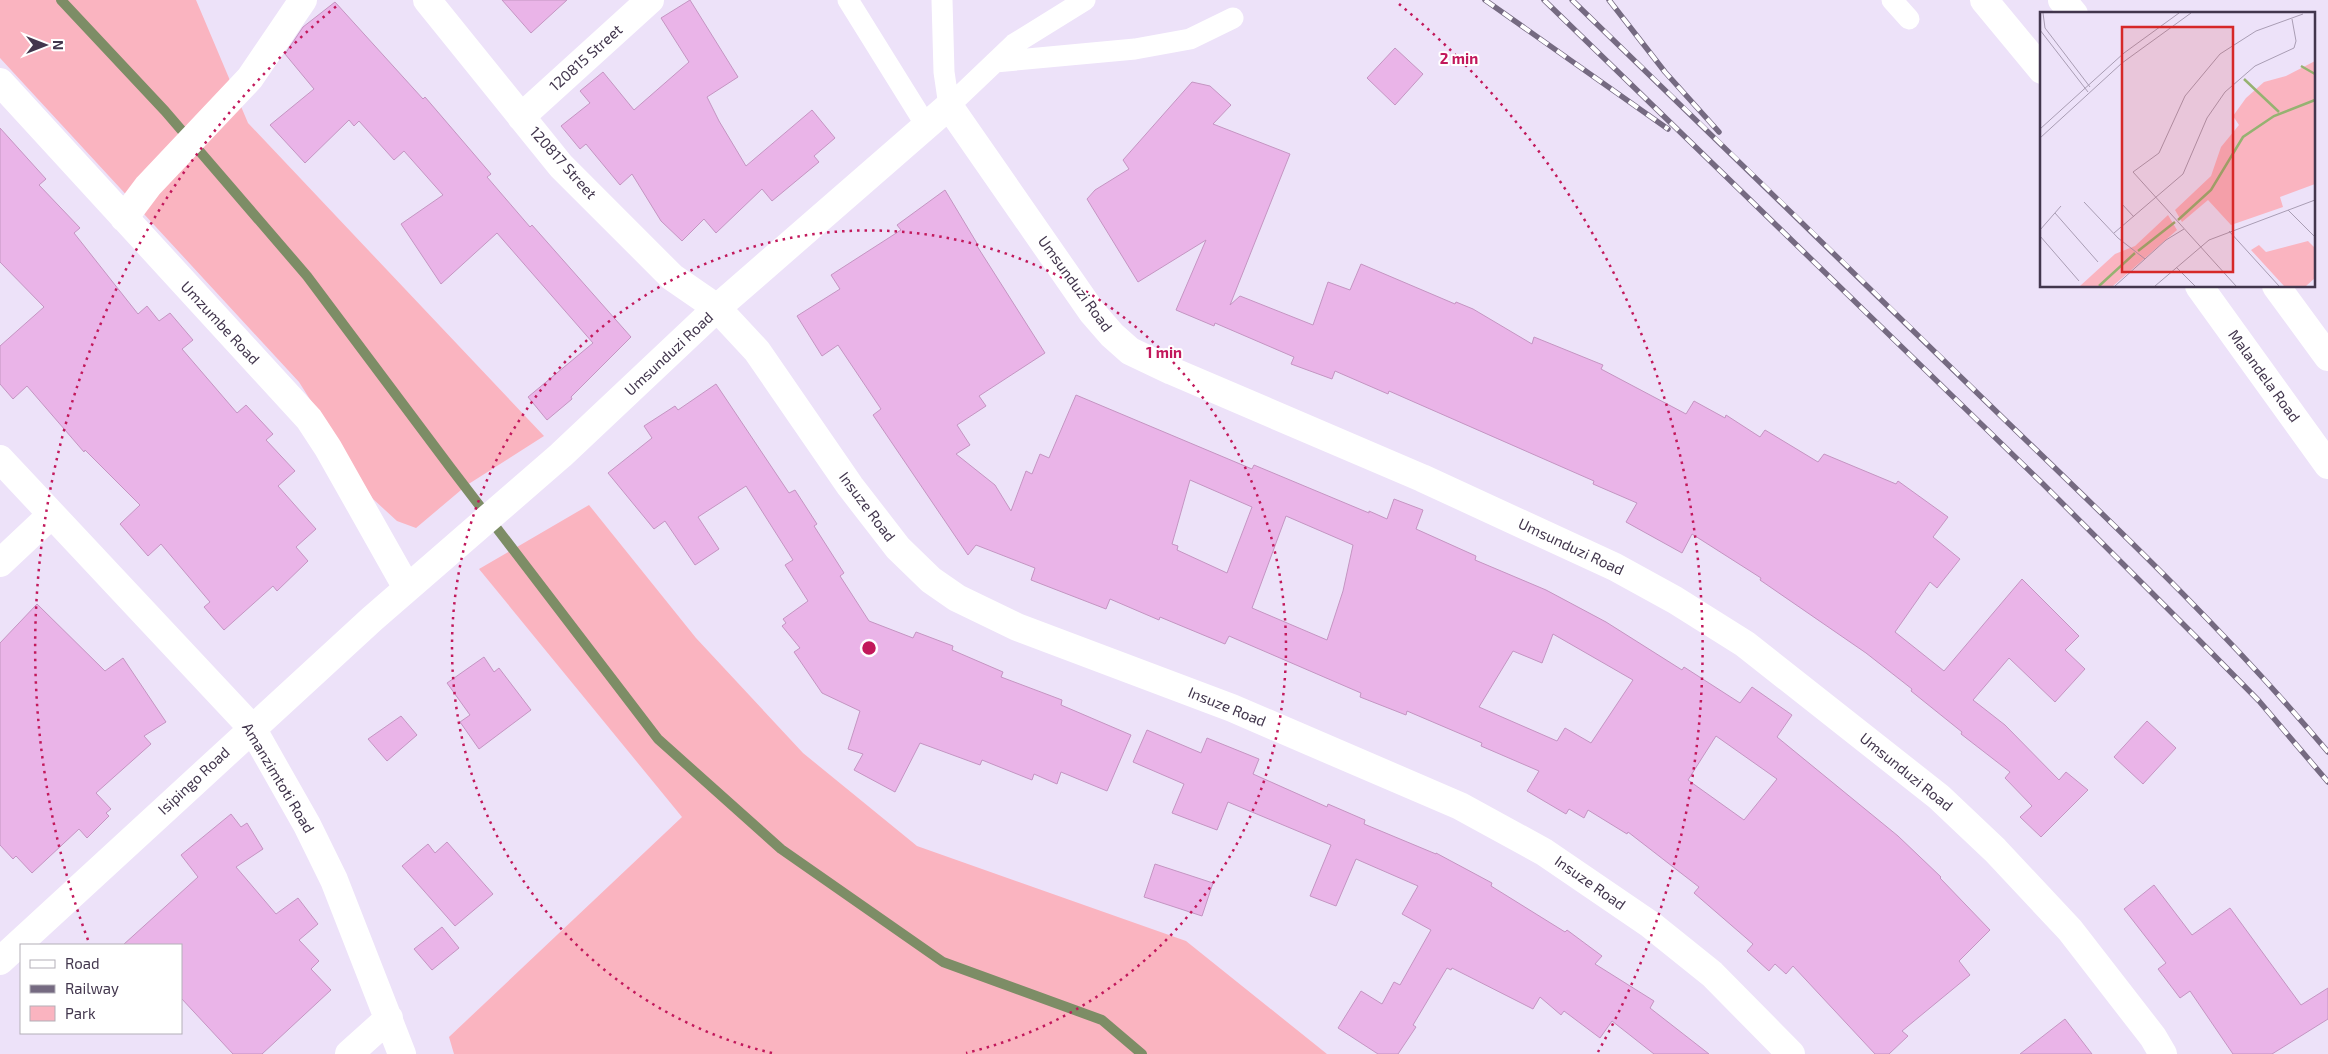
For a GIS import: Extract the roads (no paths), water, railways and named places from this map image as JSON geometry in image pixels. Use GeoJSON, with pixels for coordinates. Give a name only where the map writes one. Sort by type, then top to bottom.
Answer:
{"type":"FeatureCollection","features":[{"type":"Feature","properties":{"kind":"street"},"geometry":{"type":"LineString","coordinates":[[124,218],[148,186],[250,78],[304,0]]}},
{"type":"Feature","properties":{"kind":"street","name":"120817 Street"},"geometry":{"type":"LineString","coordinates":[[427,0],[561,166],[672,276],[717,308]]}},
{"type":"Feature","properties":{"kind":"street","name":"120815 Street"},"geometry":{"type":"LineString","coordinates":[[521,117],[650,0]]}},
{"type":"Feature","properties":{"kind":"street"},"geometry":{"type":"LineString","coordinates":[[1984,0],[2040,68]]}},
{"type":"Feature","properties":{"kind":"street"},"geometry":{"type":"LineString","coordinates":[[2062,0],[2072,12]]}},
{"type":"Feature","properties":{"kind":"street","name":"Umzumbe Road"},"geometry":{"type":"LineString","coordinates":[[0,82],[309,419],[328,448],[407,588]]}},
{"type":"Feature","properties":{"kind":"street","name":"Umsunduzi Road"},"geometry":{"type":"LineString","coordinates":[[458,544],[561,455],[717,308],[949,106],[1092,312],[1112,335],[1130,351],[1172,371],[1422,478],[1615,567],[1675,600],[1745,644],[1939,797],[1995,850],[2070,930],[2153,1037],[2163,1054]]}},
{"type":"Feature","properties":{"kind":"street","name":"Malandela Road"},"geometry":{"type":"LineString","coordinates":[[2200,288],[2328,465]]}},
{"type":"Feature","properties":{"kind":"street"},"geometry":{"type":"LineString","coordinates":[[2277,288],[2328,357]]}},
{"type":"Feature","properties":{"kind":"street","name":"Insuze Road"},"geometry":{"type":"LineString","coordinates":[[717,308],[757,351],[850,486],[898,548],[931,580],[957,598],[1017,627],[1232,708],[1296,735],[1460,806],[1544,852],[1651,925],[1712,974],[1791,1054]]}},
{"type":"Feature","properties":{"kind":"street","name":"Amanzimtoti Road"},"geometry":{"type":"LineString","coordinates":[[0,459],[252,728],[308,825],[326,864],[402,1054]]}},
{"type":"Feature","properties":{"kind":"street"},"geometry":{"type":"LineString","coordinates":[[0,563],[51,515]]}},
{"type":"Feature","properties":{"kind":"street","name":"Isipingo Road"},"geometry":{"type":"LineString","coordinates":[[0,961],[252,728],[458,544]]}},
{"type":"Feature","properties":{"kind":"street"},"geometry":{"type":"LineString","coordinates":[[349,1054],[389,1018]]}},
{"type":"Feature","properties":{"kind":"lane"},"geometry":{"type":"LineString","coordinates":[[848,0],[927,127]]}},
{"type":"Feature","properties":{"kind":"lane","name":"Umsunduzi Road"},"geometry":{"type":"LineString","coordinates":[[942,0],[944,72],[949,106]]}},
{"type":"Feature","properties":{"kind":"lane","name":"Umsunduzi Road"},"geometry":{"type":"LineString","coordinates":[[949,106],[1014,44],[1085,0]]}},
{"type":"Feature","properties":{"kind":"lane"},"geometry":{"type":"LineString","coordinates":[[1892,0],[1909,19]]}},
{"type":"Feature","properties":{"kind":"lane"},"geometry":{"type":"LineString","coordinates":[[995,62],[1135,49],[1168,44],[1190,39],[1233,18]]}},
{"type":"Feature","properties":{"kind":"waterway"},"geometry":{"type":"LineString","coordinates":[[61,0],[165,111],[307,276],[658,739],[781,849],[943,962],[1102,1020],[1142,1054]]}},
{"type":"Feature","properties":{"kind":"railway"},"geometry":{"type":"LineString","coordinates":[[1485,0],[1668,129]]}},
{"type":"Feature","properties":{"kind":"railway"},"geometry":{"type":"LineString","coordinates":[[1544,0],[2042,483],[2259,701],[2328,782]]}},
{"type":"Feature","properties":{"kind":"railway"},"geometry":{"type":"LineString","coordinates":[[1572,0],[2129,540],[2251,665],[2328,752]]}},
{"type":"Feature","properties":{"kind":"railway"},"geometry":{"type":"LineString","coordinates":[[1609,0],[1665,72],[1719,132]]}}]}
